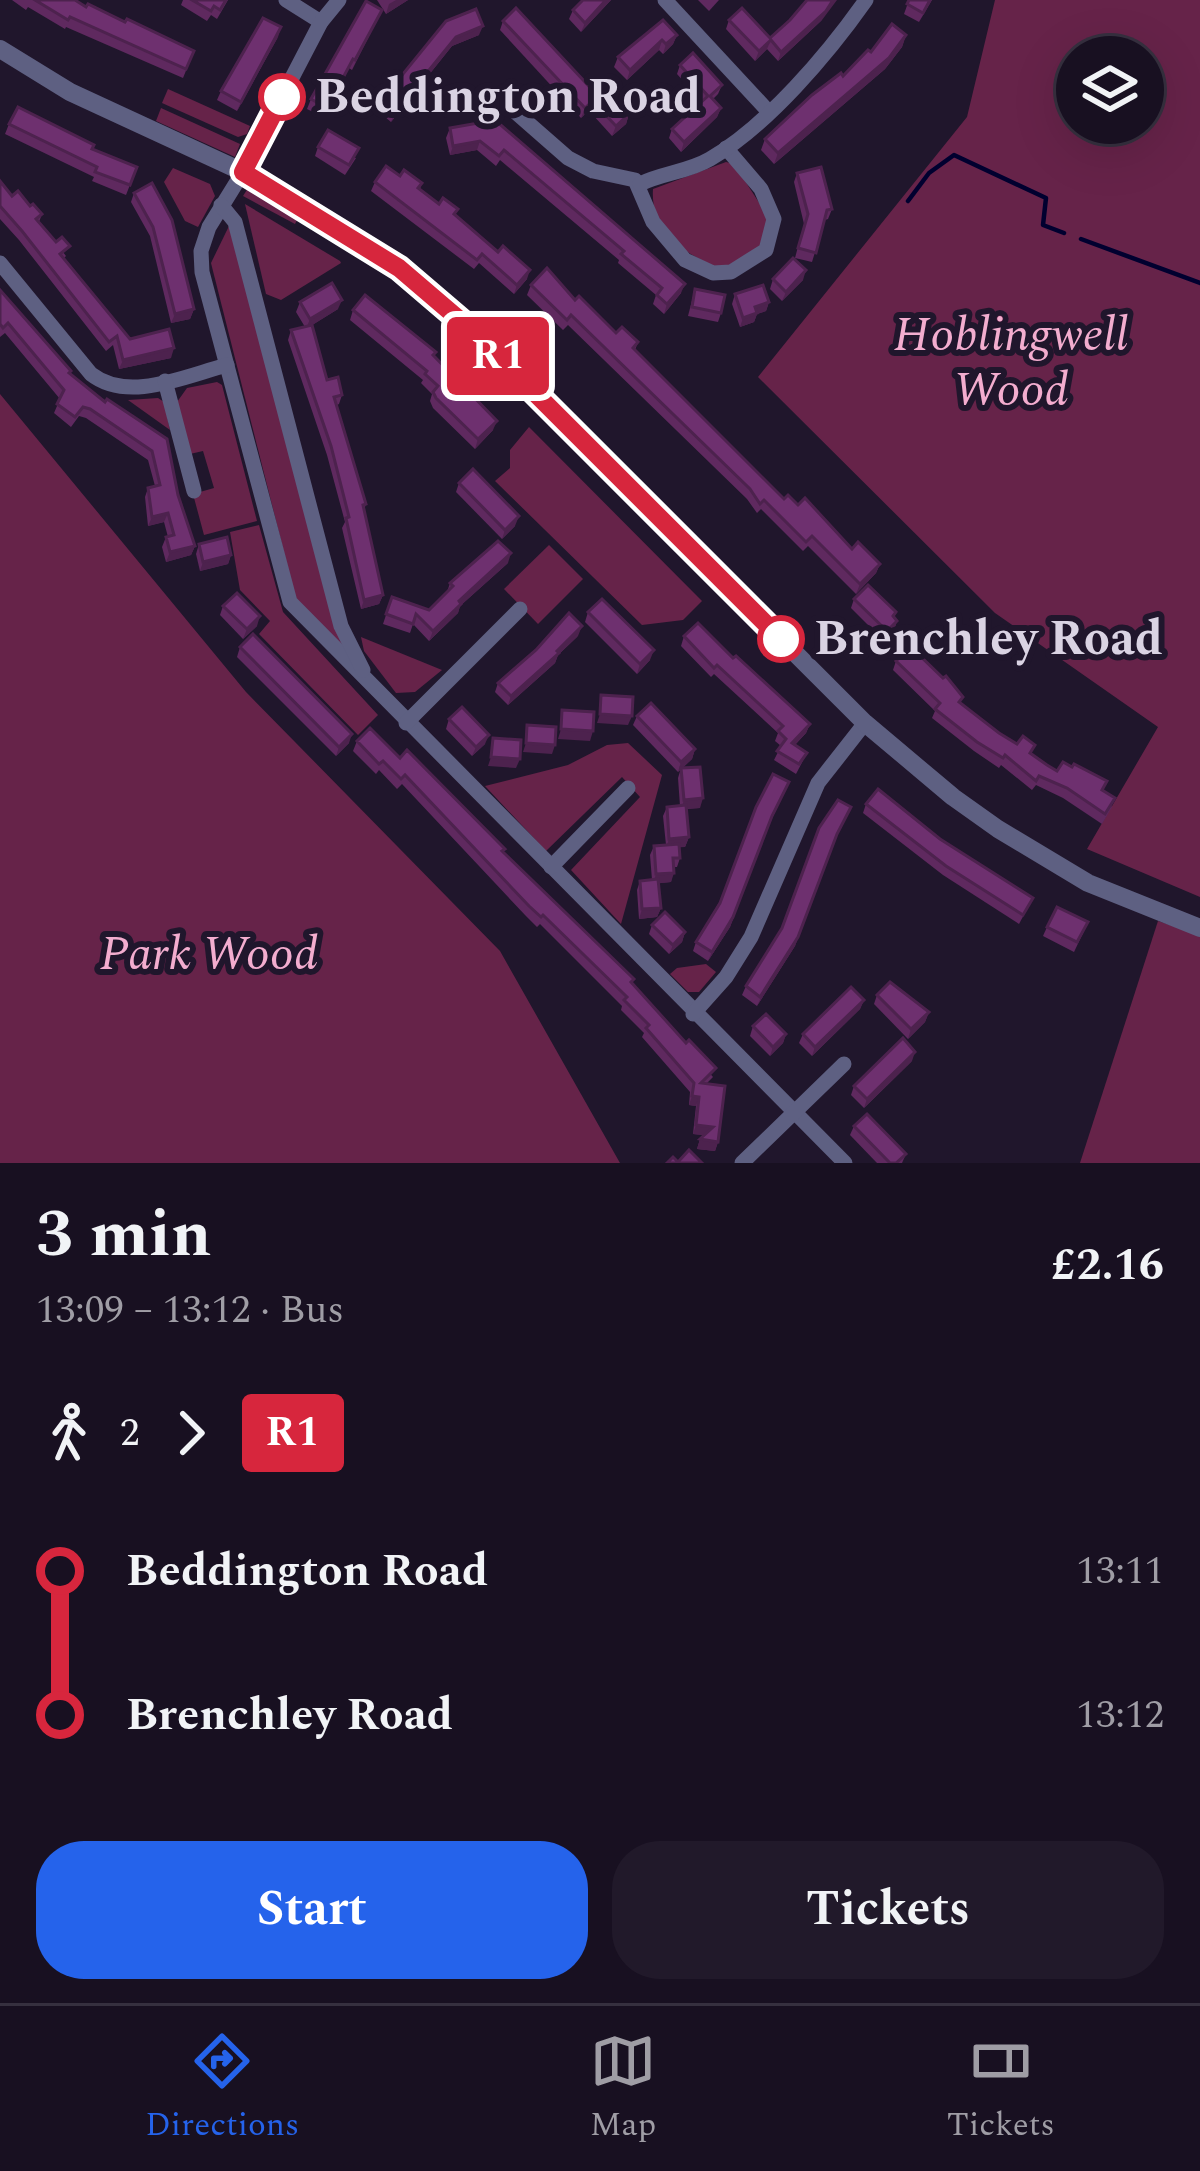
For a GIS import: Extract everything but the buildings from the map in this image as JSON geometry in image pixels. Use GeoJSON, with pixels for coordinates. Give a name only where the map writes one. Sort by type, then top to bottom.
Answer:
{"type":"FeatureCollection","features":[{"type":"Feature","properties":{"kind":"street"},"geometry":{"type":"LineString","coordinates":[[286,0],[321,22]]}},
{"type":"Feature","properties":{"kind":"street"},"geometry":{"type":"LineString","coordinates":[[339,0],[321,22],[221,206],[204,239],[200,261],[290,602],[844,1163]]}},
{"type":"Feature","properties":{"kind":"street"},"geometry":{"type":"LineString","coordinates":[[664,0],[768,111]]}},
{"type":"Feature","properties":{"kind":"street"},"geometry":{"type":"LineString","coordinates":[[640,184],[686,171],[725,148],[826,51],[866,0]]}},
{"type":"Feature","properties":{"kind":"street"},"geometry":{"type":"LineString","coordinates":[[0,49],[70,92],[243,172],[399,268],[475,333],[865,723],[953,796],[1088,883],[1200,928]]}},
{"type":"Feature","properties":{"kind":"street"},"geometry":{"type":"LineString","coordinates":[[512,109],[568,158],[593,171],[632,178],[640,184],[653,222],[686,260],[712,273],[730,272],[766,250],[774,219],[761,189],[725,148]]}},
{"type":"Feature","properties":{"kind":"street"},"geometry":{"type":"LineString","coordinates":[[221,206],[235,222],[341,626],[373,689]]}},
{"type":"Feature","properties":{"kind":"street"},"geometry":{"type":"LineString","coordinates":[[0,263],[95,377],[122,388],[226,365]]}},
{"type":"Feature","properties":{"kind":"street"},"geometry":{"type":"LineString","coordinates":[[165,381],[194,491]]}},
{"type":"Feature","properties":{"kind":"street"},"geometry":{"type":"LineString","coordinates":[[406,723],[520,609]]}},
{"type":"Feature","properties":{"kind":"street"},"geometry":{"type":"LineString","coordinates":[[693,1014],[751,937],[818,783],[865,723]]}},
{"type":"Feature","properties":{"kind":"street"},"geometry":{"type":"LineString","coordinates":[[550,867],[628,788]]}},
{"type":"Feature","properties":{"kind":"street"},"geometry":{"type":"LineString","coordinates":[[742,1162],[844,1064]]}},
{"type":"Feature","properties":{"kind":"green space","name":"Hoblingwell Wood"},"geometry":{"type":"Polygon","coordinates":[[[995,0],[1200,0],[1200,897],[1087,849],[1158,727],[995,613],[758,377],[967,117],[995,0]]]}},
{"type":"Feature","properties":{"kind":"green space"},"geometry":{"type":"Polygon","coordinates":[[[168,89],[250,126],[247,134],[238,137],[162,103],[168,89]]]}},
{"type":"Feature","properties":{"kind":"green space"},"geometry":{"type":"Polygon","coordinates":[[[161,108],[240,144],[235,157],[156,121],[161,108]]]}},
{"type":"Feature","properties":{"kind":"green space"},"geometry":{"type":"Polygon","coordinates":[[[726,162],[734,164],[769,218],[759,250],[721,269],[695,257],[664,230],[657,218],[653,189],[726,162]]]}},
{"type":"Feature","properties":{"kind":"green space"},"geometry":{"type":"Polygon","coordinates":[[[173,168],[210,184],[215,196],[198,227],[185,221],[164,182],[173,168]]]}},
{"type":"Feature","properties":{"kind":"green space"},"geometry":{"type":"Polygon","coordinates":[[[250,185],[300,214],[295,224],[243,196],[250,185]]]}},
{"type":"Feature","properties":{"kind":"green space"},"geometry":{"type":"Polygon","coordinates":[[[245,204],[341,263],[281,300],[266,294],[245,204]]]}},
{"type":"Feature","properties":{"kind":"green space"},"geometry":{"type":"Polygon","coordinates":[[[229,226],[345,653],[296,600],[211,263],[229,226]]]}},
{"type":"Feature","properties":{"kind":"green space"},"geometry":{"type":"Polygon","coordinates":[[[222,385],[257,521],[204,535],[193,494],[214,488],[203,451],[190,454],[177,402],[187,388],[222,385]]]}},
{"type":"Feature","properties":{"kind":"green space","name":"Park Wood"},"geometry":{"type":"Polygon","coordinates":[[[0,394],[246,692],[500,951],[620,1163],[0,1163],[0,394]]]}},
{"type":"Feature","properties":{"kind":"green space"},"geometry":{"type":"Polygon","coordinates":[[[158,398],[164,402],[170,430],[128,400],[158,398]]]}},
{"type":"Feature","properties":{"kind":"green space"},"geometry":{"type":"Polygon","coordinates":[[[529,427],[702,601],[683,620],[642,625],[495,481],[510,468],[510,450],[529,427]]]}},
{"type":"Feature","properties":{"kind":"green space"},"geometry":{"type":"Polygon","coordinates":[[[259,525],[283,612],[378,715],[358,735],[259,634],[270,621],[240,590],[230,532],[259,525]]]}},
{"type":"Feature","properties":{"kind":"green space"},"geometry":{"type":"Polygon","coordinates":[[[549,545],[583,579],[538,624],[504,589],[549,545]]]}},
{"type":"Feature","properties":{"kind":"green space"},"geometry":{"type":"Polygon","coordinates":[[[361,637],[442,670],[415,692],[396,693],[364,651],[361,637]]]}},
{"type":"Feature","properties":{"kind":"green space"},"geometry":{"type":"Polygon","coordinates":[[[628,743],[662,775],[621,924],[571,870],[640,797],[622,777],[546,851],[485,786],[568,765],[607,745],[628,743]]]}},
{"type":"Feature","properties":{"kind":"green space"},"geometry":{"type":"Polygon","coordinates":[[[1158,921],[1200,935],[1200,1163],[1080,1163],[1158,921]]]}},
{"type":"Feature","properties":{"kind":"green space"},"geometry":{"type":"Polygon","coordinates":[[[706,964],[716,972],[699,992],[688,992],[670,974],[677,968],[706,964]]]}},
{"type":"Feature","properties":{"kind":"waterway"},"geometry":{"type":"LineString","coordinates":[[908,201],[929,173],[954,155],[1046,198],[1043,225],[1064,233]]}},
{"type":"Feature","properties":{"kind":"waterway"},"geometry":{"type":"LineString","coordinates":[[1081,239],[1200,283]]}},
{"type":"Feature","properties":{"kind":"bus line","name":"R1"},"geometry":{"type":"LineString","coordinates":[[282,97],[243,172],[399,268],[475,333],[781,639]]}},
{"type":"Feature","properties":{"kind":"place","name":"Beddington Road"},"geometry":{"type":"Point","coordinates":[282,97]}},
{"type":"Feature","properties":{"kind":"place","name":"Brenchley Road"},"geometry":{"type":"Point","coordinates":[781,639]}}]}
